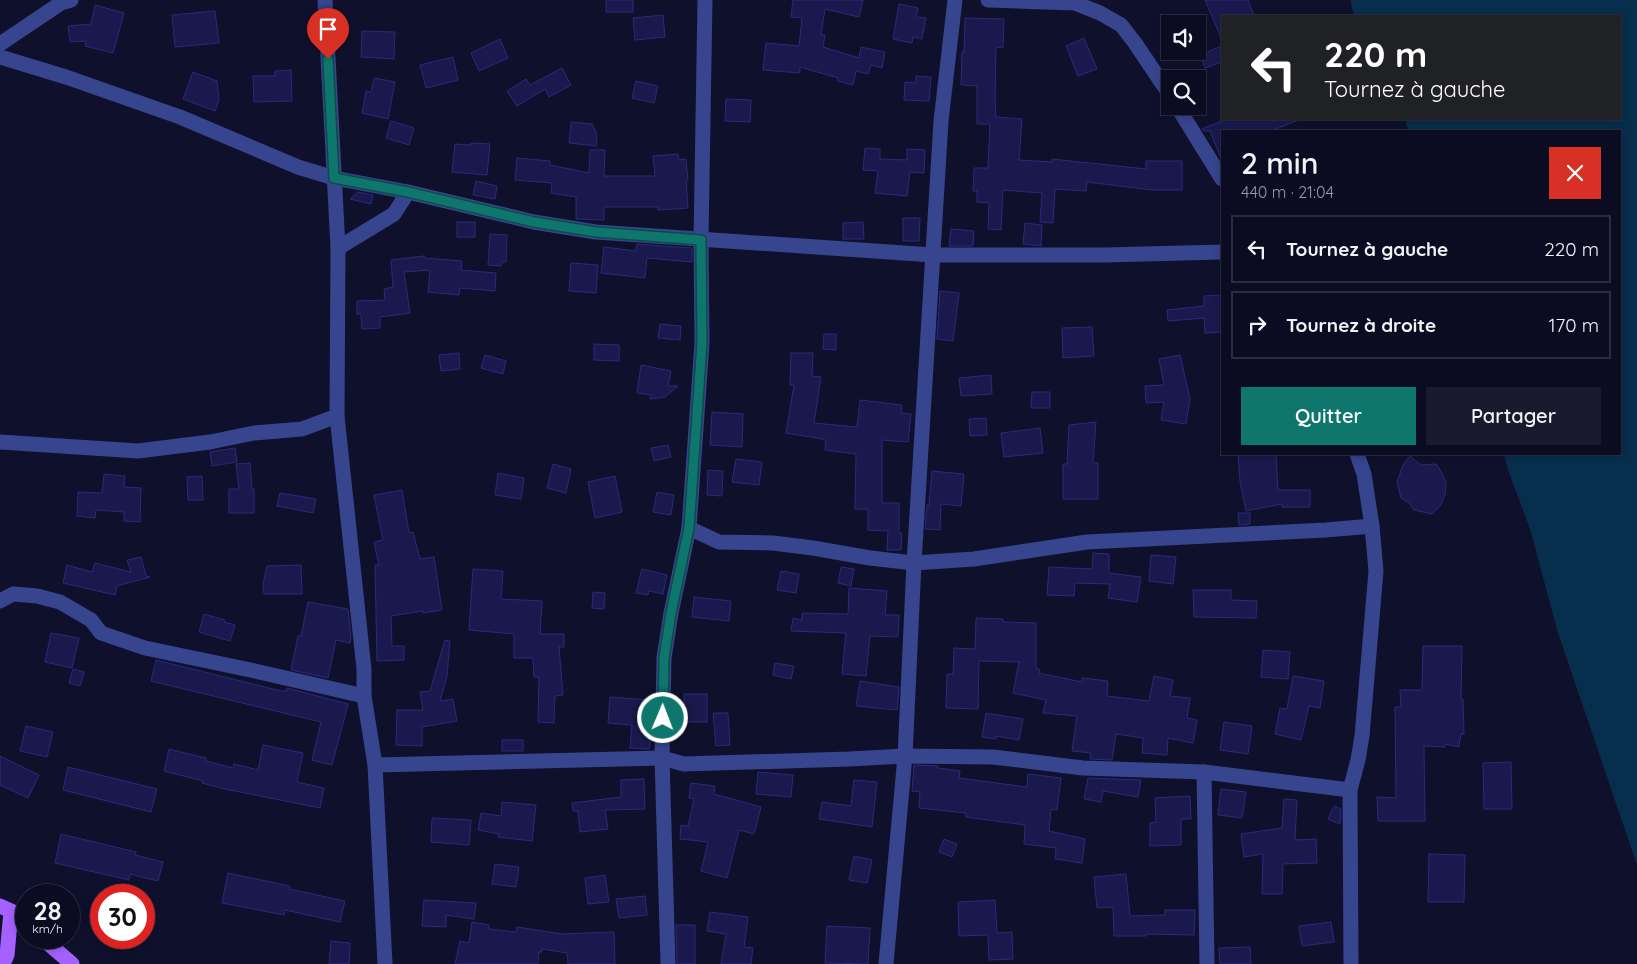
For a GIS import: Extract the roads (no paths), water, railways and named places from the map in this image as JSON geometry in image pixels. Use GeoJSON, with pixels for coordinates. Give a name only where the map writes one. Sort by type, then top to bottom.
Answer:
{"type":"FeatureCollection","features":[{"type":"Feature","properties":{"kind":"main road"},"geometry":{"type":"LineString","coordinates":[[3,964],[7,955],[6,908]]}},
{"type":"Feature","properties":{"kind":"main road"},"geometry":{"type":"LineString","coordinates":[[55,949],[72,964]]}},
{"type":"Feature","properties":{"kind":"street"},"geometry":{"type":"LineString","coordinates":[[0,44],[61,3],[71,0]]}},
{"type":"Feature","properties":{"kind":"street"},"geometry":{"type":"LineString","coordinates":[[325,0],[338,248],[337,416],[364,670],[364,696],[375,765],[385,964]]}},
{"type":"Feature","properties":{"kind":"street"},"geometry":{"type":"LineString","coordinates":[[668,964],[662,758],[664,658],[671,613],[689,528],[702,343],[701,240],[705,0]]}},
{"type":"Feature","properties":{"kind":"street"},"geometry":{"type":"LineString","coordinates":[[886,964],[905,756],[914,563],[941,121],[955,0]]}},
{"type":"Feature","properties":{"kind":"street"},"geometry":{"type":"LineString","coordinates":[[988,0],[1075,3],[1100,13],[1122,26],[1136,42],[1161,81]]}},
{"type":"Feature","properties":{"kind":"street"},"geometry":{"type":"LineString","coordinates":[[0,57],[126,97],[180,117],[298,167],[334,178],[408,192],[543,223],[596,232],[933,255],[1104,255],[1221,252]]}},
{"type":"Feature","properties":{"kind":"street"},"geometry":{"type":"LineString","coordinates":[[1183,115],[1221,177]]}},
{"type":"Feature","properties":{"kind":"street"},"geometry":{"type":"LineString","coordinates":[[338,248],[394,214],[408,192]]}},
{"type":"Feature","properties":{"kind":"street"},"geometry":{"type":"LineString","coordinates":[[0,442],[138,451],[210,442],[254,433],[302,429],[337,416]]}},
{"type":"Feature","properties":{"kind":"street"},"geometry":{"type":"LineString","coordinates":[[1351,964],[1350,790],[1362,736],[1376,571],[1372,526],[1364,474],[1357,455]]}},
{"type":"Feature","properties":{"kind":"street"},"geometry":{"type":"LineString","coordinates":[[689,528],[719,542],[813,548],[870,558],[914,563],[974,559],[1087,542],[1372,526]]}},
{"type":"Feature","properties":{"kind":"street"},"geometry":{"type":"LineString","coordinates":[[0,601],[13,594],[36,596],[60,602],[91,620],[102,634],[145,648],[364,696]]}},
{"type":"Feature","properties":{"kind":"street"},"geometry":{"type":"LineString","coordinates":[[375,765],[662,758],[684,764],[905,756],[992,757],[1083,768],[1204,772],[1350,790]]}},
{"type":"Feature","properties":{"kind":"street"},"geometry":{"type":"LineString","coordinates":[[1204,772],[1207,964]]}},
{"type":"Feature","properties":{"kind":"water"},"geometry":{"type":"Polygon","coordinates":[[[1351,0],[1637,0],[1637,865],[1558,633],[1530,529],[1504,455],[1621,455],[1621,130],[1408,130],[1405,120],[1621,120],[1621,15],[1354,15],[1351,0]]]}}]}
